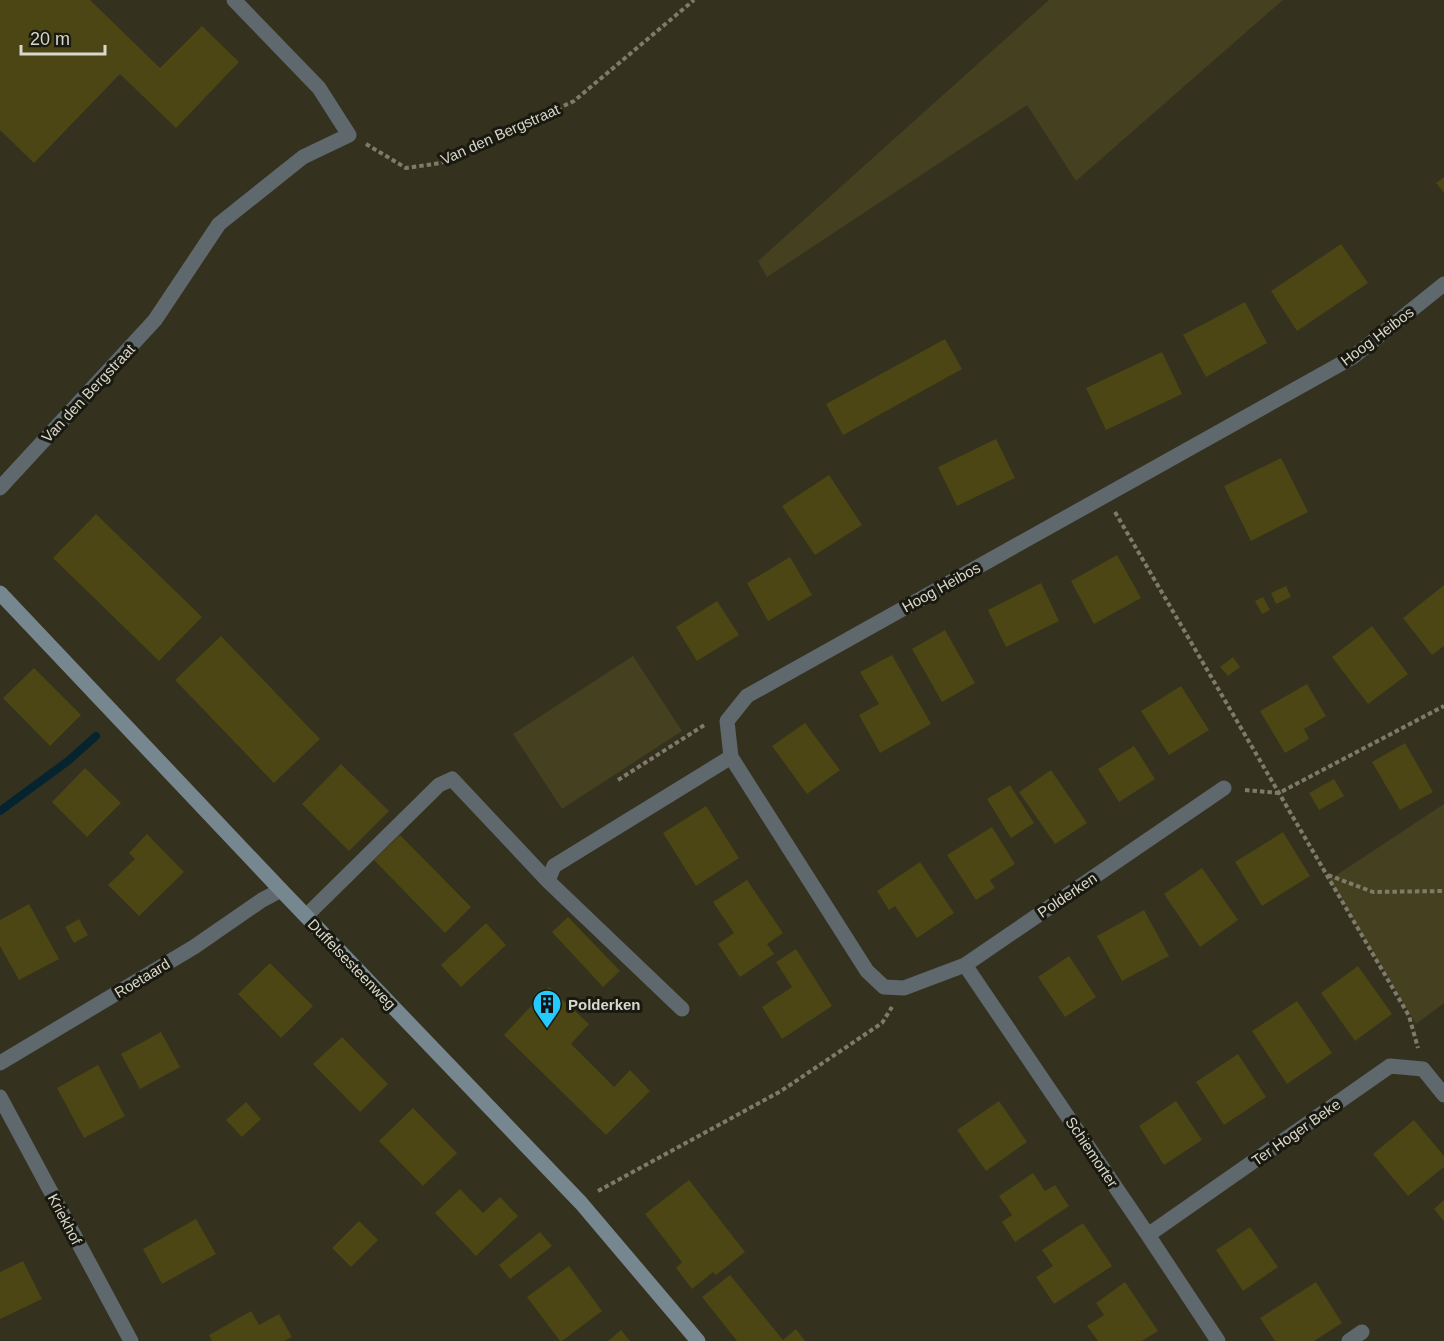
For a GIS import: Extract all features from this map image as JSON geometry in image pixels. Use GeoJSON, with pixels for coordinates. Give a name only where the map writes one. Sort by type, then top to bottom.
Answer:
{"type":"FeatureCollection","features":[{"type":"Feature","properties":{"kind":"street"},"geometry":{"type":"LineString","coordinates":[[234,0],[320,88],[349,135]]}},
{"type":"Feature","properties":{"kind":"street","name":"Van den Bergstraat"},"geometry":{"type":"LineString","coordinates":[[0,488],[155,320],[219,224],[303,157],[349,135]]}},
{"type":"Feature","properties":{"kind":"street","name":"Hoog Heibos"},"geometry":{"type":"LineString","coordinates":[[727,721],[747,696],[1353,357],[1444,284]]}},
{"type":"Feature","properties":{"kind":"street","name":"Duffelsesteenweg"},"geometry":{"type":"LineString","coordinates":[[0,593],[280,890],[581,1203],[698,1341]]}},
{"type":"Feature","properties":{"kind":"street"},"geometry":{"type":"LineString","coordinates":[[727,721],[731,757],[867,971],[884,987],[904,988]]}},
{"type":"Feature","properties":{"kind":"street"},"geometry":{"type":"LineString","coordinates":[[548,882],[554,866],[731,757]]}},
{"type":"Feature","properties":{"kind":"street"},"geometry":{"type":"LineString","coordinates":[[306,916],[439,785],[452,779],[548,882],[682,1010]]}},
{"type":"Feature","properties":{"kind":"street","name":"Polderken"},"geometry":{"type":"LineString","coordinates":[[904,988],[964,965],[1224,788]]}},
{"type":"Feature","properties":{"kind":"street","name":"Roetaard"},"geometry":{"type":"LineString","coordinates":[[0,1063],[194,947],[280,890]]}},
{"type":"Feature","properties":{"kind":"street","name":"Schiemorter"},"geometry":{"type":"LineString","coordinates":[[964,965],[1218,1341]]}},
{"type":"Feature","properties":{"kind":"street","name":"Ter Hoger Beke"},"geometry":{"type":"LineString","coordinates":[[1148,1235],[1390,1066],[1423,1069]]}},
{"type":"Feature","properties":{"kind":"street"},"geometry":{"type":"LineString","coordinates":[[1423,1069],[1444,1095]]}},
{"type":"Feature","properties":{"kind":"street","name":"Kriekhof"},"geometry":{"type":"LineString","coordinates":[[0,1097],[131,1341]]}},
{"type":"Feature","properties":{"kind":"street"},"geometry":{"type":"LineString","coordinates":[[1349,1341],[1362,1332]]}},
{"type":"Feature","properties":{"kind":"path","name":"Van den Bergstraat"},"geometry":{"type":"LineString","coordinates":[[349,135],[406,168],[441,163],[574,101],[694,0]]}},
{"type":"Feature","properties":{"kind":"path"},"geometry":{"type":"LineString","coordinates":[[1106,496],[1408,1016],[1423,1069]]}},
{"type":"Feature","properties":{"kind":"path"},"geometry":{"type":"LineString","coordinates":[[1224,788],[1279,793],[1444,706]]}},
{"type":"Feature","properties":{"kind":"path"},"geometry":{"type":"LineString","coordinates":[[618,780],[705,724],[727,721]]}},
{"type":"Feature","properties":{"kind":"path"},"geometry":{"type":"LineString","coordinates":[[1326,874],[1373,892],[1444,891]]}},
{"type":"Feature","properties":{"kind":"path"},"geometry":{"type":"LineString","coordinates":[[581,1203],[607,1185],[781,1091],[882,1023],[904,988]]}},
{"type":"Feature","properties":{"kind":"shaded area"},"geometry":{"type":"Polygon","coordinates":[[[1049,0],[1283,0],[1076,181],[1027,105],[767,277],[758,261],[1049,0]]]}},
{"type":"Feature","properties":{"kind":"shaded area"},"geometry":{"type":"Polygon","coordinates":[[[633,656],[682,731],[562,809],[513,734],[633,656]]]}},
{"type":"Feature","properties":{"kind":"shaded area"},"geometry":{"type":"Polygon","coordinates":[[[1444,804],[1444,1003],[1416,1024],[1329,880],[1444,804]]]}},
{"type":"Feature","properties":{"kind":"building"},"geometry":{"type":"Polygon","coordinates":[[[0,0],[90,0],[160,68],[202,26],[239,62],[176,128],[120,74],[34,163],[0,130],[0,0]]]}},
{"type":"Feature","properties":{"kind":"building"},"geometry":{"type":"Polygon","coordinates":[[[1444,177],[1444,193],[1436,183],[1444,177]]]}},
{"type":"Feature","properties":{"kind":"building"},"geometry":{"type":"Polygon","coordinates":[[[1341,244],[1368,283],[1297,331],[1271,291],[1341,244]]]}},
{"type":"Feature","properties":{"kind":"building"},"geometry":{"type":"Polygon","coordinates":[[[1245,302],[1267,343],[1206,377],[1183,335],[1245,302]]]}},
{"type":"Feature","properties":{"kind":"building"},"geometry":{"type":"Polygon","coordinates":[[[945,339],[962,369],[843,435],[826,404],[945,339]]]}},
{"type":"Feature","properties":{"kind":"building"},"geometry":{"type":"Polygon","coordinates":[[[1162,352],[1182,394],[1106,430],[1086,388],[1162,352]]]}},
{"type":"Feature","properties":{"kind":"building"},"geometry":{"type":"Polygon","coordinates":[[[996,439],[1015,478],[957,506],[938,467],[996,439]]]}},
{"type":"Feature","properties":{"kind":"building"},"geometry":{"type":"Polygon","coordinates":[[[1281,458],[1308,512],[1251,541],[1224,486],[1281,458]]]}},
{"type":"Feature","properties":{"kind":"building"},"geometry":{"type":"Polygon","coordinates":[[[829,475],[862,525],[815,555],[782,506],[829,475]]]}},
{"type":"Feature","properties":{"kind":"building"},"geometry":{"type":"Polygon","coordinates":[[[96,514],[202,617],[159,661],[53,558],[96,514]]]}},
{"type":"Feature","properties":{"kind":"building"},"geometry":{"type":"Polygon","coordinates":[[[1117,555],[1141,598],[1094,624],[1071,581],[1117,555]]]}},
{"type":"Feature","properties":{"kind":"building"},"geometry":{"type":"Polygon","coordinates":[[[790,557],[812,595],[768,621],[747,583],[790,557]]]}},
{"type":"Feature","properties":{"kind":"building"},"geometry":{"type":"Polygon","coordinates":[[[1041,583],[1059,621],[1006,647],[988,610],[1041,583]]]}},
{"type":"Feature","properties":{"kind":"building"},"geometry":{"type":"Polygon","coordinates":[[[1444,585],[1444,646],[1432,655],[1403,618],[1444,585]]]}},
{"type":"Feature","properties":{"kind":"building"},"geometry":{"type":"Polygon","coordinates":[[[1286,586],[1291,597],[1276,604],[1271,593],[1286,586]]]}},
{"type":"Feature","properties":{"kind":"building"},"geometry":{"type":"Polygon","coordinates":[[[1263,597],[1270,610],[1262,614],[1255,601],[1263,597]]]}},
{"type":"Feature","properties":{"kind":"building"},"geometry":{"type":"Polygon","coordinates":[[[717,601],[739,635],[697,661],[676,627],[717,601]]]}},
{"type":"Feature","properties":{"kind":"building"},"geometry":{"type":"Polygon","coordinates":[[[1372,626],[1408,674],[1368,704],[1332,657],[1372,626]]]}},
{"type":"Feature","properties":{"kind":"building"},"geometry":{"type":"Polygon","coordinates":[[[945,630],[975,683],[942,702],[912,649],[945,630]]]}},
{"type":"Feature","properties":{"kind":"building"},"geometry":{"type":"Polygon","coordinates":[[[221,636],[320,739],[274,783],[175,680],[221,636]]]}},
{"type":"Feature","properties":{"kind":"building"},"geometry":{"type":"Polygon","coordinates":[[[892,655],[931,724],[880,753],[859,715],[879,704],[860,672],[892,655]]]}},
{"type":"Feature","properties":{"kind":"building"},"geometry":{"type":"Polygon","coordinates":[[[1233,657],[1240,667],[1228,676],[1220,667],[1233,657]]]}},
{"type":"Feature","properties":{"kind":"building"},"geometry":{"type":"Polygon","coordinates":[[[34,668],[81,715],[50,746],[3,698],[34,668]]]}},
{"type":"Feature","properties":{"kind":"building"},"geometry":{"type":"Polygon","coordinates":[[[1307,684],[1326,716],[1304,729],[1309,739],[1285,753],[1260,711],[1307,684]]]}},
{"type":"Feature","properties":{"kind":"building"},"geometry":{"type":"Polygon","coordinates":[[[1181,686],[1209,730],[1169,755],[1141,711],[1181,686]]]}},
{"type":"Feature","properties":{"kind":"building"},"geometry":{"type":"Polygon","coordinates":[[[805,723],[840,770],[807,794],[772,746],[805,723]]]}},
{"type":"Feature","properties":{"kind":"building"},"geometry":{"type":"Polygon","coordinates":[[[1405,743],[1433,792],[1400,810],[1372,762],[1405,743]]]}},
{"type":"Feature","properties":{"kind":"building"},"geometry":{"type":"Polygon","coordinates":[[[1134,746],[1155,779],[1119,802],[1098,769],[1134,746]]]}},
{"type":"Feature","properties":{"kind":"building"},"geometry":{"type":"Polygon","coordinates":[[[341,764],[389,811],[349,851],[302,804],[341,764]]]}},
{"type":"Feature","properties":{"kind":"building"},"geometry":{"type":"Polygon","coordinates":[[[85,768],[121,803],[87,837],[52,802],[85,768]]]}},
{"type":"Feature","properties":{"kind":"building"},"geometry":{"type":"Polygon","coordinates":[[[1051,770],[1087,823],[1055,844],[1019,792],[1051,770]]]}},
{"type":"Feature","properties":{"kind":"building"},"geometry":{"type":"Polygon","coordinates":[[[1334,779],[1344,796],[1319,810],[1309,793],[1334,779]]]}},
{"type":"Feature","properties":{"kind":"building"},"geometry":{"type":"Polygon","coordinates":[[[1010,785],[1034,823],[1011,838],[987,799],[1010,785]]]}},
{"type":"Feature","properties":{"kind":"building"},"geometry":{"type":"Polygon","coordinates":[[[706,806],[739,858],[696,886],[663,833],[706,806]]]}},
{"type":"Feature","properties":{"kind":"building"},"geometry":{"type":"Polygon","coordinates":[[[992,827],[1015,864],[990,880],[995,888],[976,900],[947,855],[992,827]]]}},
{"type":"Feature","properties":{"kind":"building"},"geometry":{"type":"Polygon","coordinates":[[[1283,832],[1310,876],[1262,906],[1235,862],[1283,832]]]}},
{"type":"Feature","properties":{"kind":"building"},"geometry":{"type":"Polygon","coordinates":[[[147,834],[184,872],[139,916],[108,885],[135,859],[129,853],[147,834]]]}},
{"type":"Feature","properties":{"kind":"building"},"geometry":{"type":"Polygon","coordinates":[[[400,835],[471,907],[445,933],[374,860],[400,835]]]}},
{"type":"Feature","properties":{"kind":"building"},"geometry":{"type":"Polygon","coordinates":[[[920,862],[954,913],[917,938],[895,906],[889,910],[877,891],[920,862]]]}},
{"type":"Feature","properties":{"kind":"building"},"geometry":{"type":"Polygon","coordinates":[[[1202,868],[1238,920],[1200,947],[1164,894],[1202,868]]]}},
{"type":"Feature","properties":{"kind":"building"},"geometry":{"type":"Polygon","coordinates":[[[747,880],[783,933],[767,944],[774,954],[740,977],[718,944],[734,933],[713,902],[747,880]]]}},
{"type":"Feature","properties":{"kind":"building"},"geometry":{"type":"Polygon","coordinates":[[[29,904],[59,959],[19,980],[0,946],[0,920],[29,904]]]}},
{"type":"Feature","properties":{"kind":"building"},"geometry":{"type":"Polygon","coordinates":[[[1144,910],[1169,956],[1122,981],[1097,936],[1144,910]]]}},
{"type":"Feature","properties":{"kind":"building"},"geometry":{"type":"Polygon","coordinates":[[[568,917],[620,971],[603,987],[552,932],[568,917]]]}},
{"type":"Feature","properties":{"kind":"building"},"geometry":{"type":"Polygon","coordinates":[[[79,919],[88,935],[74,943],[65,927],[79,919]]]}},
{"type":"Feature","properties":{"kind":"building"},"geometry":{"type":"Polygon","coordinates":[[[486,923],[506,945],[461,987],[441,965],[486,923]]]}},
{"type":"Feature","properties":{"kind":"building"},"geometry":{"type":"Polygon","coordinates":[[[796,949],[832,1006],[782,1039],[762,1007],[792,987],[776,962],[796,949]]]}},
{"type":"Feature","properties":{"kind":"building"},"geometry":{"type":"Polygon","coordinates":[[[1069,956],[1096,997],[1065,1017],[1038,977],[1069,956]]]}},
{"type":"Feature","properties":{"kind":"building"},"geometry":{"type":"Polygon","coordinates":[[[270,963],[313,1006],[281,1038],[238,994],[270,963]]]}},
{"type":"Feature","properties":{"kind":"building"},"geometry":{"type":"Polygon","coordinates":[[[1358,966],[1392,1014],[1355,1041],[1321,993],[1358,966]]]}},
{"type":"Feature","properties":{"kind":"building"},"geometry":{"type":"Polygon","coordinates":[[[549,987],[589,1024],[571,1044],[614,1087],[630,1070],[650,1091],[606,1135],[504,1035],[549,987]]]}},
{"type":"Feature","properties":{"kind":"building"},"geometry":{"type":"Polygon","coordinates":[[[1297,1001],[1332,1053],[1287,1084],[1252,1031],[1297,1001]]]}},
{"type":"Feature","properties":{"kind":"building"},"geometry":{"type":"Polygon","coordinates":[[[161,1032],[180,1067],[140,1089],[121,1054],[161,1032]]]}},
{"type":"Feature","properties":{"kind":"building"},"geometry":{"type":"Polygon","coordinates":[[[342,1037],[388,1084],[360,1112],[313,1064],[342,1037]]]}},
{"type":"Feature","properties":{"kind":"building"},"geometry":{"type":"Polygon","coordinates":[[[1238,1054],[1266,1097],[1224,1125],[1196,1082],[1238,1054]]]}},
{"type":"Feature","properties":{"kind":"building"},"geometry":{"type":"Polygon","coordinates":[[[98,1065],[125,1116],[84,1138],[57,1088],[98,1065]]]}},
{"type":"Feature","properties":{"kind":"building"},"geometry":{"type":"Polygon","coordinates":[[[999,1101],[1027,1142],[986,1171],[957,1130],[999,1101]]]}},
{"type":"Feature","properties":{"kind":"building"},"geometry":{"type":"Polygon","coordinates":[[[1176,1101],[1202,1140],[1164,1165],[1139,1126],[1176,1101]]]}},
{"type":"Feature","properties":{"kind":"building"},"geometry":{"type":"Polygon","coordinates":[[[246,1102],[261,1119],[242,1137],[226,1120],[246,1102]]]}},
{"type":"Feature","properties":{"kind":"building"},"geometry":{"type":"Polygon","coordinates":[[[413,1108],[457,1153],[423,1186],[379,1141],[413,1108]]]}},
{"type":"Feature","properties":{"kind":"building"},"geometry":{"type":"Polygon","coordinates":[[[1414,1120],[1444,1156],[1444,1167],[1408,1196],[1373,1154],[1414,1120]]]}},
{"type":"Feature","properties":{"kind":"building"},"geometry":{"type":"Polygon","coordinates":[[[1033,1173],[1045,1191],[1055,1185],[1069,1206],[1015,1242],[1002,1222],[1012,1215],[999,1196],[1033,1173]]]}},
{"type":"Feature","properties":{"kind":"building"},"geometry":{"type":"Polygon","coordinates":[[[689,1180],[745,1252],[716,1275],[713,1272],[692,1289],[676,1268],[682,1262],[645,1214],[689,1180]]]}},
{"type":"Feature","properties":{"kind":"building"},"geometry":{"type":"Polygon","coordinates":[[[460,1189],[483,1213],[500,1197],[518,1216],[476,1256],[435,1213],[460,1189]]]}},
{"type":"Feature","properties":{"kind":"building"},"geometry":{"type":"Polygon","coordinates":[[[1444,1200],[1444,1221],[1434,1209],[1444,1200]]]}},
{"type":"Feature","properties":{"kind":"building"},"geometry":{"type":"Polygon","coordinates":[[[196,1219],[216,1254],[162,1284],[143,1249],[196,1219]]]}},
{"type":"Feature","properties":{"kind":"building"},"geometry":{"type":"Polygon","coordinates":[[[359,1221],[378,1240],[351,1267],[332,1248],[359,1221]]]}},
{"type":"Feature","properties":{"kind":"building"},"geometry":{"type":"Polygon","coordinates":[[[1083,1223],[1112,1266],[1054,1304],[1036,1277],[1053,1266],[1042,1250],[1083,1223]]]}},
{"type":"Feature","properties":{"kind":"building"},"geometry":{"type":"Polygon","coordinates":[[[1250,1227],[1278,1267],[1243,1291],[1216,1250],[1250,1227]]]}},
{"type":"Feature","properties":{"kind":"building"},"geometry":{"type":"Polygon","coordinates":[[[540,1232],[552,1246],[510,1279],[499,1265],[540,1232]]]}},
{"type":"Feature","properties":{"kind":"building"},"geometry":{"type":"Polygon","coordinates":[[[23,1261],[42,1299],[0,1319],[0,1272],[23,1261]]]}},
{"type":"Feature","properties":{"kind":"building"},"geometry":{"type":"Polygon","coordinates":[[[569,1266],[602,1311],[560,1341],[527,1297],[569,1266]]]}},
{"type":"Feature","properties":{"kind":"building"},"geometry":{"type":"Polygon","coordinates":[[[730,1275],[783,1340],[796,1329],[805,1341],[737,1341],[702,1297],[730,1275]]]}},
{"type":"Feature","properties":{"kind":"building"},"geometry":{"type":"Polygon","coordinates":[[[1125,1282],[1158,1331],[1142,1341],[1098,1341],[1087,1326],[1104,1315],[1096,1303],[1125,1282]]]}},
{"type":"Feature","properties":{"kind":"building"},"geometry":{"type":"Polygon","coordinates":[[[1316,1282],[1342,1323],[1314,1341],[1275,1341],[1260,1318],[1316,1282]]]}},
{"type":"Feature","properties":{"kind":"building"},"geometry":{"type":"Polygon","coordinates":[[[251,1311],[259,1325],[279,1314],[292,1337],[284,1341],[212,1341],[209,1335],[251,1311]]]}},
{"type":"Feature","properties":{"kind":"building"},"geometry":{"type":"Polygon","coordinates":[[[621,1330],[630,1341],[608,1341],[621,1330]]]}},
{"type":"Feature","properties":{"kind":"waterway"},"geometry":{"type":"LineString","coordinates":[[0,811],[68,761],[96,736]]}},
{"type":"Feature","properties":{"kind":"place","name":"Polderken"},"geometry":{"type":"Point","coordinates":[547,1030]}}]}
